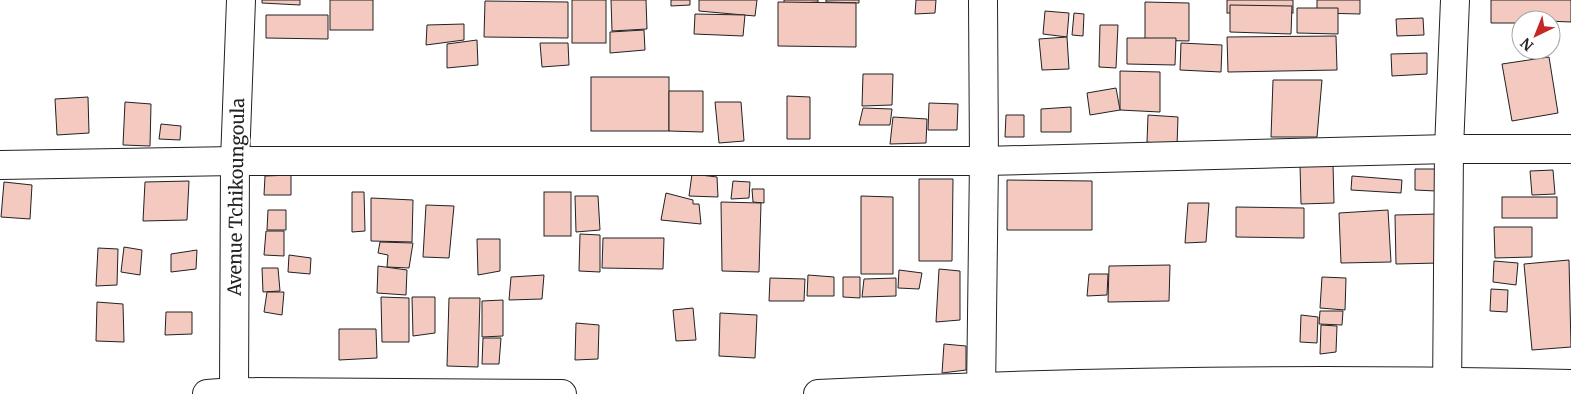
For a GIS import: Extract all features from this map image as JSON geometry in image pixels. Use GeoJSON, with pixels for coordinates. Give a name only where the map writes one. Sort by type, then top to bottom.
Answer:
{"type":"FeatureCollection","features":[{"type":"Feature","properties":{"kind":"street","name":"Avenue Tchikoungoula"},"geometry":{"type":"LineString","coordinates":[[234,393],[235,161],[241,0]]}},
{"type":"Feature","properties":{"kind":"street"},"geometry":{"type":"LineString","coordinates":[[981,390],[984,161],[983,0]]}},
{"type":"Feature","properties":{"kind":"street"},"geometry":{"type":"LineString","coordinates":[[1447,388],[1449,149],[1455,0]]}},
{"type":"Feature","properties":{"kind":"street"},"geometry":{"type":"LineString","coordinates":[[0,165],[235,161],[984,161],[1449,149],[1571,149]]}},
{"type":"Feature","properties":{"kind":"street"},"geometry":{"type":"LineString","coordinates":[[818,394],[981,390],[1447,388],[1571,384]]}},
{"type":"Feature","properties":{"kind":"street"},"geometry":{"type":"LineString","coordinates":[[207,394],[562,394]]}},
{"type":"Feature","properties":{"kind":"building"},"geometry":{"type":"Polygon","coordinates":[[[262,0],[300,0],[300,5],[262,3],[262,0]]]}},
{"type":"Feature","properties":{"kind":"building"},"geometry":{"type":"Polygon","coordinates":[[[330,0],[373,0],[373,30],[330,30],[330,0]]]}},
{"type":"Feature","properties":{"kind":"building"},"geometry":{"type":"Polygon","coordinates":[[[572,0],[606,0],[606,43],[572,43],[572,0]]]}},
{"type":"Feature","properties":{"kind":"building"},"geometry":{"type":"Polygon","coordinates":[[[611,0],[646,0],[647,29],[612,31],[611,0]]]}},
{"type":"Feature","properties":{"kind":"building"},"geometry":{"type":"Polygon","coordinates":[[[671,0],[690,0],[690,5],[671,6],[671,0]]]}},
{"type":"Feature","properties":{"kind":"building"},"geometry":{"type":"Polygon","coordinates":[[[699,0],[757,0],[755,16],[699,11],[699,0]]]}},
{"type":"Feature","properties":{"kind":"building"},"geometry":{"type":"Polygon","coordinates":[[[784,0],[818,0],[818,2],[784,4],[784,0]]]}},
{"type":"Feature","properties":{"kind":"building"},"geometry":{"type":"Polygon","coordinates":[[[826,0],[859,0],[859,3],[826,2],[826,0]]]}},
{"type":"Feature","properties":{"kind":"building"},"geometry":{"type":"Polygon","coordinates":[[[916,0],[936,0],[935,13],[915,14],[916,0]]]}},
{"type":"Feature","properties":{"kind":"building"},"geometry":{"type":"Polygon","coordinates":[[[1227,0],[1293,0],[1293,13],[1227,13],[1227,0]]]}},
{"type":"Feature","properties":{"kind":"building"},"geometry":{"type":"Polygon","coordinates":[[[1317,0],[1360,0],[1360,14],[1317,13],[1317,0]]]}},
{"type":"Feature","properties":{"kind":"building"},"geometry":{"type":"Polygon","coordinates":[[[1491,0],[1571,0],[1571,22],[1561,22],[1561,10],[1511,10],[1511,23],[1491,23],[1491,0]]]}},
{"type":"Feature","properties":{"kind":"building"},"geometry":{"type":"Polygon","coordinates":[[[485,1],[568,2],[568,38],[484,37],[485,1]]]}},
{"type":"Feature","properties":{"kind":"building"},"geometry":{"type":"Polygon","coordinates":[[[778,2],[856,3],[856,47],[778,46],[778,2]]]}},
{"type":"Feature","properties":{"kind":"building"},"geometry":{"type":"Polygon","coordinates":[[[1145,2],[1189,3],[1189,41],[1145,40],[1145,2]]]}},
{"type":"Feature","properties":{"kind":"building"},"geometry":{"type":"Polygon","coordinates":[[[1230,5],[1292,6],[1291,34],[1230,32],[1230,5]]]}},
{"type":"Feature","properties":{"kind":"building"},"geometry":{"type":"Polygon","coordinates":[[[1297,8],[1338,8],[1338,34],[1297,33],[1297,8]]]}},
{"type":"Feature","properties":{"kind":"building"},"geometry":{"type":"Polygon","coordinates":[[[1045,11],[1069,13],[1067,37],[1043,34],[1045,11]]]}},
{"type":"Feature","properties":{"kind":"building"},"geometry":{"type":"Polygon","coordinates":[[[1074,13],[1084,14],[1083,36],[1072,35],[1074,13]]]}},
{"type":"Feature","properties":{"kind":"building"},"geometry":{"type":"Polygon","coordinates":[[[695,14],[745,15],[743,36],[694,34],[695,14]]]}},
{"type":"Feature","properties":{"kind":"building"},"geometry":{"type":"Polygon","coordinates":[[[266,15],[328,15],[328,39],[266,38],[266,15]]]}},
{"type":"Feature","properties":{"kind":"building"},"geometry":{"type":"Polygon","coordinates":[[[1423,18],[1424,35],[1397,36],[1396,19],[1423,18]]]}},
{"type":"Feature","properties":{"kind":"building"},"geometry":{"type":"Polygon","coordinates":[[[464,24],[464,40],[426,45],[427,25],[464,24]]]}},
{"type":"Feature","properties":{"kind":"building"},"geometry":{"type":"Polygon","coordinates":[[[1100,25],[1118,25],[1116,68],[1099,67],[1100,25]]]}},
{"type":"Feature","properties":{"kind":"building"},"geometry":{"type":"Polygon","coordinates":[[[644,30],[645,50],[610,53],[610,32],[644,30]]]}},
{"type":"Feature","properties":{"kind":"building"},"geometry":{"type":"Polygon","coordinates":[[[1336,36],[1337,70],[1228,72],[1227,37],[1336,36]]]}},
{"type":"Feature","properties":{"kind":"building"},"geometry":{"type":"Polygon","coordinates":[[[1067,37],[1069,69],[1042,70],[1039,39],[1067,37]]]}},
{"type":"Feature","properties":{"kind":"building"},"geometry":{"type":"Polygon","coordinates":[[[1127,38],[1176,38],[1175,65],[1127,64],[1127,38]]]}},
{"type":"Feature","properties":{"kind":"building"},"geometry":{"type":"Polygon","coordinates":[[[477,40],[478,65],[447,68],[447,44],[477,40]]]}},
{"type":"Feature","properties":{"kind":"building"},"geometry":{"type":"Polygon","coordinates":[[[540,43],[568,43],[569,65],[542,67],[540,43]]]}},
{"type":"Feature","properties":{"kind":"building"},"geometry":{"type":"Polygon","coordinates":[[[1181,43],[1222,45],[1221,72],[1180,70],[1181,43]]]}},
{"type":"Feature","properties":{"kind":"building"},"geometry":{"type":"Polygon","coordinates":[[[1427,53],[1427,74],[1392,76],[1391,54],[1427,53]]]}},
{"type":"Feature","properties":{"kind":"building"},"geometry":{"type":"Polygon","coordinates":[[[1529,60],[1549,60],[1558,113],[1512,121],[1502,64],[1529,60]]]}},
{"type":"Feature","properties":{"kind":"building"},"geometry":{"type":"Polygon","coordinates":[[[1120,71],[1160,72],[1160,112],[1120,110],[1120,71]]]}},
{"type":"Feature","properties":{"kind":"building"},"geometry":{"type":"Polygon","coordinates":[[[863,74],[893,74],[892,105],[862,106],[863,74]]]}},
{"type":"Feature","properties":{"kind":"building"},"geometry":{"type":"Polygon","coordinates":[[[591,77],[669,77],[669,131],[591,131],[591,77]]]}},
{"type":"Feature","properties":{"kind":"building"},"geometry":{"type":"Polygon","coordinates":[[[1273,80],[1322,80],[1317,137],[1271,137],[1273,80]]]}},
{"type":"Feature","properties":{"kind":"building"},"geometry":{"type":"Polygon","coordinates":[[[1116,88],[1120,110],[1090,115],[1087,93],[1116,88]]]}},
{"type":"Feature","properties":{"kind":"building"},"geometry":{"type":"Polygon","coordinates":[[[669,91],[703,91],[703,132],[669,131],[669,91]]]}},
{"type":"Feature","properties":{"kind":"building"},"geometry":{"type":"Polygon","coordinates":[[[787,96],[810,97],[810,139],[787,139],[787,96]]]}},
{"type":"Feature","properties":{"kind":"building"},"geometry":{"type":"Polygon","coordinates":[[[88,97],[89,133],[57,135],[55,99],[88,97]]]}},
{"type":"Feature","properties":{"kind":"building"},"geometry":{"type":"Polygon","coordinates":[[[125,102],[151,104],[150,146],[123,145],[125,102]]]}},
{"type":"Feature","properties":{"kind":"building"},"geometry":{"type":"Polygon","coordinates":[[[715,102],[741,102],[744,141],[719,143],[715,102]]]}},
{"type":"Feature","properties":{"kind":"building"},"geometry":{"type":"Polygon","coordinates":[[[929,103],[958,104],[957,130],[928,130],[929,103]]]}},
{"type":"Feature","properties":{"kind":"building"},"geometry":{"type":"Polygon","coordinates":[[[1071,107],[1071,132],[1041,132],[1041,109],[1071,107]]]}},
{"type":"Feature","properties":{"kind":"building"},"geometry":{"type":"Polygon","coordinates":[[[863,108],[892,109],[890,125],[859,125],[863,108]]]}},
{"type":"Feature","properties":{"kind":"building"},"geometry":{"type":"Polygon","coordinates":[[[1006,115],[1024,115],[1024,137],[1005,137],[1006,115]]]}},
{"type":"Feature","properties":{"kind":"building"},"geometry":{"type":"Polygon","coordinates":[[[1148,115],[1178,117],[1177,146],[1147,142],[1148,115]]]}},
{"type":"Feature","properties":{"kind":"building"},"geometry":{"type":"Polygon","coordinates":[[[893,117],[927,119],[926,143],[890,144],[893,117]]]}},
{"type":"Feature","properties":{"kind":"building"},"geometry":{"type":"Polygon","coordinates":[[[161,124],[181,126],[180,140],[159,139],[161,124]]]}},
{"type":"Feature","properties":{"kind":"building"},"geometry":{"type":"Polygon","coordinates":[[[1333,164],[1334,203],[1301,204],[1300,165],[1333,164]]]}},
{"type":"Feature","properties":{"kind":"building"},"geometry":{"type":"Polygon","coordinates":[[[1415,169],[1436,169],[1436,191],[1415,190],[1415,169]]]}},
{"type":"Feature","properties":{"kind":"building"},"geometry":{"type":"Polygon","coordinates":[[[1553,170],[1555,194],[1532,195],[1530,171],[1553,170]]]}},
{"type":"Feature","properties":{"kind":"building"},"geometry":{"type":"Polygon","coordinates":[[[692,174],[717,177],[718,197],[689,196],[692,174]]]}},
{"type":"Feature","properties":{"kind":"building"},"geometry":{"type":"Polygon","coordinates":[[[291,175],[291,195],[264,195],[265,176],[291,175]]]}},
{"type":"Feature","properties":{"kind":"building"},"geometry":{"type":"Polygon","coordinates":[[[1352,176],[1402,180],[1401,193],[1351,190],[1352,176]]]}},
{"type":"Feature","properties":{"kind":"building"},"geometry":{"type":"Polygon","coordinates":[[[919,179],[953,179],[952,261],[919,261],[919,179]]]}},
{"type":"Feature","properties":{"kind":"building"},"geometry":{"type":"Polygon","coordinates":[[[1007,180],[1092,181],[1092,230],[1007,230],[1007,180]]]}},
{"type":"Feature","properties":{"kind":"building"},"geometry":{"type":"Polygon","coordinates":[[[189,181],[187,220],[143,221],[145,182],[189,181]]]}},
{"type":"Feature","properties":{"kind":"building"},"geometry":{"type":"Polygon","coordinates":[[[733,181],[750,182],[749,198],[731,199],[733,181]]]}},
{"type":"Feature","properties":{"kind":"building"},"geometry":{"type":"Polygon","coordinates":[[[4,182],[32,185],[30,219],[1,217],[4,182]]]}},
{"type":"Feature","properties":{"kind":"building"},"geometry":{"type":"Polygon","coordinates":[[[752,189],[764,189],[764,203],[753,202],[752,189]]]}},
{"type":"Feature","properties":{"kind":"building"},"geometry":{"type":"Polygon","coordinates":[[[352,192],[364,192],[365,231],[352,232],[352,192]]]}},
{"type":"Feature","properties":{"kind":"building"},"geometry":{"type":"Polygon","coordinates":[[[544,192],[571,192],[571,236],[544,236],[544,192]]]}},
{"type":"Feature","properties":{"kind":"building"},"geometry":{"type":"Polygon","coordinates":[[[666,193],[693,200],[693,204],[699,204],[701,224],[661,220],[666,193]]]}},
{"type":"Feature","properties":{"kind":"building"},"geometry":{"type":"Polygon","coordinates":[[[575,196],[598,196],[600,230],[576,232],[575,196]]]}},
{"type":"Feature","properties":{"kind":"building"},"geometry":{"type":"Polygon","coordinates":[[[861,196],[893,197],[893,274],[861,274],[861,196]]]}},
{"type":"Feature","properties":{"kind":"building"},"geometry":{"type":"Polygon","coordinates":[[[1502,197],[1557,197],[1557,218],[1502,218],[1502,197]]]}},
{"type":"Feature","properties":{"kind":"building"},"geometry":{"type":"Polygon","coordinates":[[[371,198],[413,200],[412,242],[371,241],[371,198]]]}},
{"type":"Feature","properties":{"kind":"building"},"geometry":{"type":"Polygon","coordinates":[[[721,202],[761,203],[759,272],[722,271],[721,202]]]}},
{"type":"Feature","properties":{"kind":"building"},"geometry":{"type":"Polygon","coordinates":[[[1188,203],[1209,203],[1206,242],[1185,243],[1188,203]]]}},
{"type":"Feature","properties":{"kind":"building"},"geometry":{"type":"Polygon","coordinates":[[[426,205],[454,206],[449,258],[423,257],[426,205]]]}},
{"type":"Feature","properties":{"kind":"building"},"geometry":{"type":"Polygon","coordinates":[[[1236,207],[1304,208],[1304,238],[1236,237],[1236,207]]]}},
{"type":"Feature","properties":{"kind":"building"},"geometry":{"type":"Polygon","coordinates":[[[268,210],[286,210],[286,230],[267,230],[268,210]]]}},
{"type":"Feature","properties":{"kind":"building"},"geometry":{"type":"Polygon","coordinates":[[[1388,210],[1391,262],[1341,263],[1339,213],[1388,210]]]}},
{"type":"Feature","properties":{"kind":"building"},"geometry":{"type":"Polygon","coordinates":[[[1438,214],[1439,263],[1396,264],[1395,215],[1438,214]]]}},
{"type":"Feature","properties":{"kind":"building"},"geometry":{"type":"Polygon","coordinates":[[[1494,227],[1532,227],[1532,257],[1495,258],[1494,227]]]}},
{"type":"Feature","properties":{"kind":"building"},"geometry":{"type":"Polygon","coordinates":[[[266,231],[284,231],[284,256],[264,255],[266,231]]]}},
{"type":"Feature","properties":{"kind":"building"},"geometry":{"type":"Polygon","coordinates":[[[580,234],[600,235],[600,272],[579,271],[580,234]]]}},
{"type":"Feature","properties":{"kind":"building"},"geometry":{"type":"Polygon","coordinates":[[[603,238],[664,238],[663,269],[602,268],[603,238]]]}},
{"type":"Feature","properties":{"kind":"building"},"geometry":{"type":"Polygon","coordinates":[[[477,239],[500,239],[500,271],[478,275],[477,239]]]}},
{"type":"Feature","properties":{"kind":"building"},"geometry":{"type":"Polygon","coordinates":[[[380,242],[413,243],[409,268],[387,267],[388,255],[378,253],[380,242]]]}},
{"type":"Feature","properties":{"kind":"building"},"geometry":{"type":"Polygon","coordinates":[[[124,247],[142,250],[140,275],[121,272],[124,247]]]}},
{"type":"Feature","properties":{"kind":"building"},"geometry":{"type":"Polygon","coordinates":[[[98,248],[118,249],[117,285],[96,286],[98,248]]]}},
{"type":"Feature","properties":{"kind":"building"},"geometry":{"type":"Polygon","coordinates":[[[197,250],[196,269],[171,272],[171,254],[197,250]]]}},
{"type":"Feature","properties":{"kind":"building"},"geometry":{"type":"Polygon","coordinates":[[[289,255],[311,258],[310,274],[288,272],[289,255]]]}},
{"type":"Feature","properties":{"kind":"building"},"geometry":{"type":"Polygon","coordinates":[[[1569,260],[1571,347],[1532,350],[1524,264],[1569,260]]]}},
{"type":"Feature","properties":{"kind":"building"},"geometry":{"type":"Polygon","coordinates":[[[1494,261],[1518,263],[1516,285],[1493,282],[1494,261]]]}},
{"type":"Feature","properties":{"kind":"building"},"geometry":{"type":"Polygon","coordinates":[[[1170,265],[1169,301],[1108,302],[1109,266],[1170,265]]]}},
{"type":"Feature","properties":{"kind":"building"},"geometry":{"type":"Polygon","coordinates":[[[378,266],[407,270],[406,295],[377,293],[378,266]]]}},
{"type":"Feature","properties":{"kind":"building"},"geometry":{"type":"Polygon","coordinates":[[[262,268],[278,268],[280,291],[263,292],[262,268]]]}},
{"type":"Feature","properties":{"kind":"building"},"geometry":{"type":"Polygon","coordinates":[[[939,269],[960,271],[960,320],[936,322],[939,269]]]}},
{"type":"Feature","properties":{"kind":"building"},"geometry":{"type":"Polygon","coordinates":[[[899,270],[922,273],[919,289],[898,288],[899,270]]]}},
{"type":"Feature","properties":{"kind":"building"},"geometry":{"type":"Polygon","coordinates":[[[1089,274],[1108,274],[1107,295],[1087,296],[1089,274]]]}},
{"type":"Feature","properties":{"kind":"building"},"geometry":{"type":"Polygon","coordinates":[[[544,275],[542,299],[509,300],[511,277],[544,275]]]}},
{"type":"Feature","properties":{"kind":"building"},"geometry":{"type":"Polygon","coordinates":[[[808,275],[834,277],[834,296],[807,296],[808,275]]]}},
{"type":"Feature","properties":{"kind":"building"},"geometry":{"type":"Polygon","coordinates":[[[843,277],[860,277],[860,298],[843,297],[843,277]]]}},
{"type":"Feature","properties":{"kind":"building"},"geometry":{"type":"Polygon","coordinates":[[[1322,277],[1346,278],[1345,310],[1320,308],[1322,277]]]}},
{"type":"Feature","properties":{"kind":"building"},"geometry":{"type":"Polygon","coordinates":[[[770,278],[805,279],[804,301],[769,301],[770,278]]]}},
{"type":"Feature","properties":{"kind":"building"},"geometry":{"type":"Polygon","coordinates":[[[896,278],[896,296],[862,297],[864,279],[896,278]]]}},
{"type":"Feature","properties":{"kind":"building"},"geometry":{"type":"Polygon","coordinates":[[[1491,289],[1508,290],[1507,312],[1490,311],[1491,289]]]}},
{"type":"Feature","properties":{"kind":"building"},"geometry":{"type":"Polygon","coordinates":[[[267,292],[284,292],[282,315],[264,312],[267,292]]]}},
{"type":"Feature","properties":{"kind":"building"},"geometry":{"type":"Polygon","coordinates":[[[381,297],[409,298],[409,342],[382,342],[381,297]]]}},
{"type":"Feature","properties":{"kind":"building"},"geometry":{"type":"Polygon","coordinates":[[[412,297],[435,297],[435,333],[413,336],[412,297]]]}},
{"type":"Feature","properties":{"kind":"building"},"geometry":{"type":"Polygon","coordinates":[[[449,298],[480,298],[478,367],[447,366],[449,298]]]}},
{"type":"Feature","properties":{"kind":"building"},"geometry":{"type":"Polygon","coordinates":[[[503,300],[503,336],[482,337],[482,301],[503,300]]]}},
{"type":"Feature","properties":{"kind":"building"},"geometry":{"type":"Polygon","coordinates":[[[97,302],[123,304],[124,342],[96,341],[97,302]]]}},
{"type":"Feature","properties":{"kind":"building"},"geometry":{"type":"Polygon","coordinates":[[[693,308],[696,340],[676,341],[673,310],[693,308]]]}},
{"type":"Feature","properties":{"kind":"building"},"geometry":{"type":"Polygon","coordinates":[[[1320,311],[1343,311],[1342,325],[1319,324],[1320,311]]]}},
{"type":"Feature","properties":{"kind":"building"},"geometry":{"type":"Polygon","coordinates":[[[166,312],[192,312],[192,334],[165,335],[166,312]]]}},
{"type":"Feature","properties":{"kind":"building"},"geometry":{"type":"Polygon","coordinates":[[[720,313],[757,315],[755,358],[719,356],[720,313]]]}},
{"type":"Feature","properties":{"kind":"building"},"geometry":{"type":"Polygon","coordinates":[[[1301,315],[1318,317],[1317,343],[1300,342],[1301,315]]]}},
{"type":"Feature","properties":{"kind":"building"},"geometry":{"type":"Polygon","coordinates":[[[576,323],[599,325],[598,359],[575,360],[576,323]]]}},
{"type":"Feature","properties":{"kind":"building"},"geometry":{"type":"Polygon","coordinates":[[[1321,325],[1337,326],[1336,352],[1320,354],[1321,325]]]}},
{"type":"Feature","properties":{"kind":"building"},"geometry":{"type":"Polygon","coordinates":[[[339,329],[376,329],[377,358],[339,360],[339,329]]]}},
{"type":"Feature","properties":{"kind":"building"},"geometry":{"type":"Polygon","coordinates":[[[483,338],[501,338],[499,364],[482,364],[483,338]]]}},
{"type":"Feature","properties":{"kind":"building"},"geometry":{"type":"Polygon","coordinates":[[[944,344],[966,346],[966,370],[942,373],[944,344]]]}}]}
